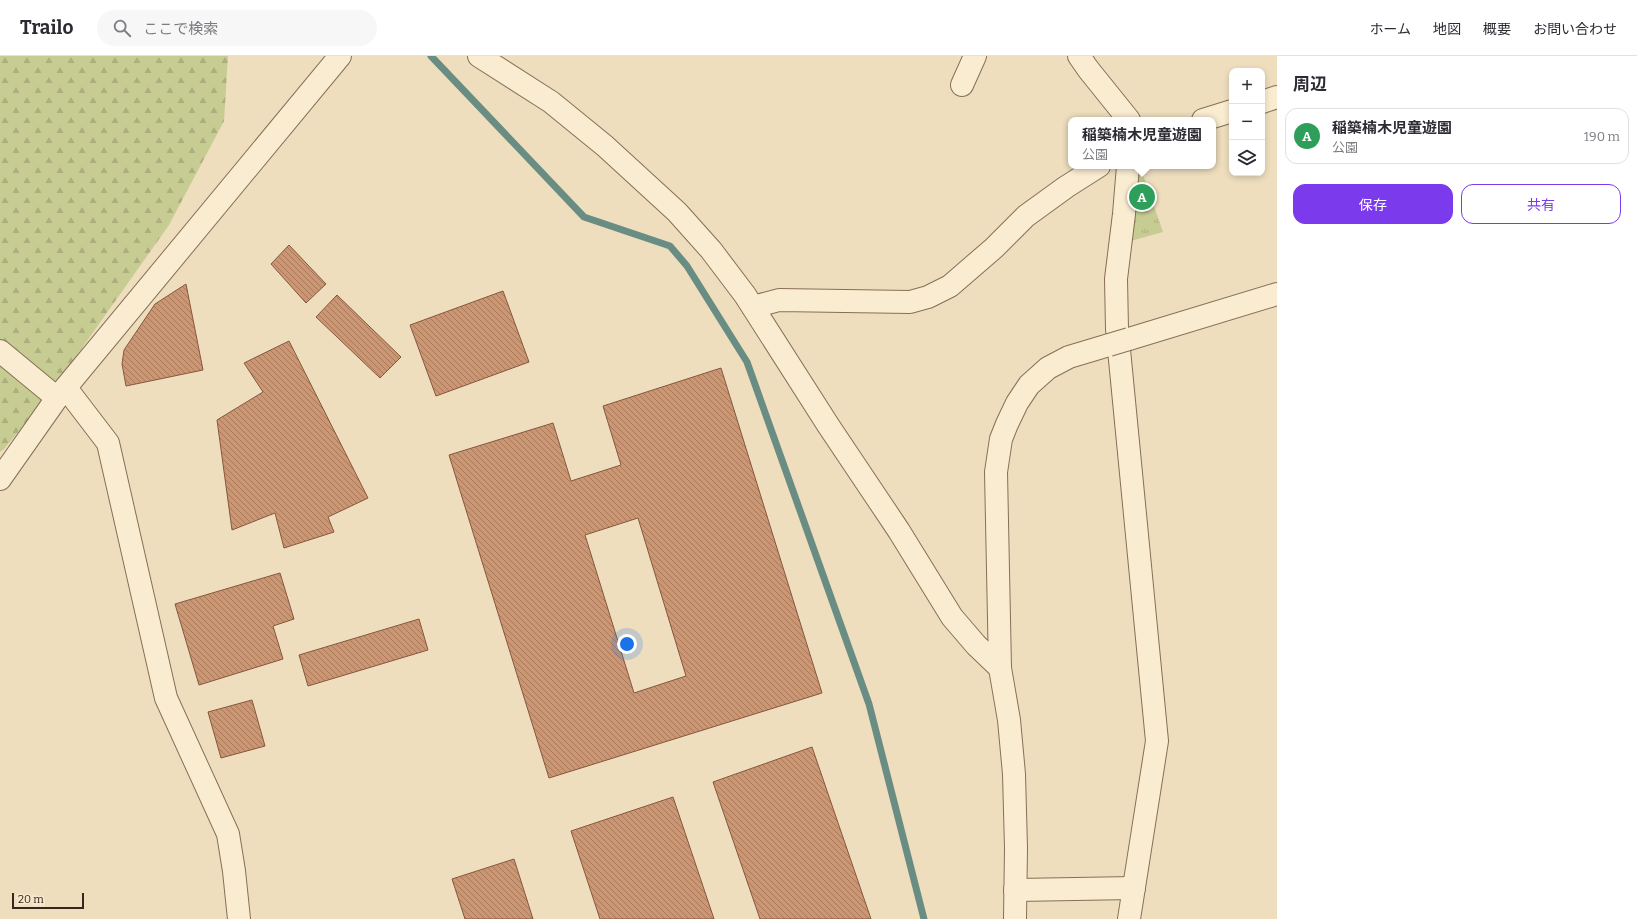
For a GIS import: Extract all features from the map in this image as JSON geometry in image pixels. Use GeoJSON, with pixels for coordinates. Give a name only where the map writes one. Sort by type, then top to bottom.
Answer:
{"type":"FeatureCollection","features":[{"type":"Feature","properties":{"kind":"street"},"geometry":{"type":"LineString","coordinates":[[0,479],[62,393],[340,56]]}},
{"type":"Feature","properties":{"kind":"street"},"geometry":{"type":"LineString","coordinates":[[479,56],[551,102],[606,146],[677,212],[711,250],[753,307],[828,425],[899,531],[952,617],[976,645],[1000,668]]}},
{"type":"Feature","properties":{"kind":"street"},"geometry":{"type":"LineString","coordinates":[[962,85],[975,56]]}},
{"type":"Feature","properties":{"kind":"street"},"geometry":{"type":"LineString","coordinates":[[1079,56],[1127,117]]}},
{"type":"Feature","properties":{"kind":"street"},"geometry":{"type":"LineString","coordinates":[[1265,101],[1277,97]]}},
{"type":"Feature","properties":{"kind":"street"},"geometry":{"type":"LineString","coordinates":[[1213,117],[1229,112]]}},
{"type":"Feature","properties":{"kind":"street"},"geometry":{"type":"LineString","coordinates":[[753,307],[779,300],[910,302],[928,297],[950,286],[994,248],[1026,216],[1066,187],[1094,169]]}},
{"type":"Feature","properties":{"kind":"street"},"geometry":{"type":"LineString","coordinates":[[1128,169],[1116,279],[1117,330],[1157,741],[1128,919]]}},
{"type":"Feature","properties":{"kind":"street"},"geometry":{"type":"LineString","coordinates":[[1015,919],[1014,774],[1009,720],[1000,668],[996,472],[1001,439],[1017,403],[1029,385],[1048,368],[1069,357],[1277,294]]}},
{"type":"Feature","properties":{"kind":"street"},"geometry":{"type":"LineString","coordinates":[[0,351],[62,393],[108,443],[166,698],[228,834],[234,871],[239,919]]}},
{"type":"Feature","properties":{"kind":"street"},"geometry":{"type":"LineString","coordinates":[[1015,890],[1134,888]]}},
{"type":"Feature","properties":{"kind":"green space"},"geometry":{"type":"Polygon","coordinates":[[[0,56],[228,56],[224,121],[169,225],[48,396],[0,452],[0,56]]]}},
{"type":"Feature","properties":{"kind":"green space"},"geometry":{"type":"Polygon","coordinates":[[[1136,169],[1141,169],[1163,232],[1127,242],[1136,169]]]}},
{"type":"Feature","properties":{"kind":"building"},"geometry":{"type":"Polygon","coordinates":[[[289,245],[326,284],[306,303],[271,264],[289,245]]]}},
{"type":"Feature","properties":{"kind":"building"},"geometry":{"type":"Polygon","coordinates":[[[186,284],[203,370],[126,386],[122,364],[124,350],[155,304],[186,284]]]}},
{"type":"Feature","properties":{"kind":"building"},"geometry":{"type":"Polygon","coordinates":[[[503,291],[529,362],[436,396],[410,325],[503,291]]]}},
{"type":"Feature","properties":{"kind":"building"},"geometry":{"type":"Polygon","coordinates":[[[337,295],[401,357],[380,378],[316,317],[337,295]]]}},
{"type":"Feature","properties":{"kind":"building"},"geometry":{"type":"Polygon","coordinates":[[[289,341],[368,498],[328,517],[334,532],[284,548],[275,513],[232,530],[217,420],[263,392],[244,363],[289,341]]]}},
{"type":"Feature","properties":{"kind":"building"},"geometry":{"type":"Polygon","coordinates":[[[721,368],[822,693],[549,778],[449,455],[553,423],[571,481],[621,465],[603,406],[721,368]],[[638,518],[585,535],[634,693],[686,676],[638,518]]]}},
{"type":"Feature","properties":{"kind":"building"},"geometry":{"type":"Polygon","coordinates":[[[280,573],[294,619],[273,626],[283,659],[199,685],[175,604],[280,573]]]}},
{"type":"Feature","properties":{"kind":"building"},"geometry":{"type":"Polygon","coordinates":[[[419,619],[428,650],[308,686],[299,655],[419,619]]]}},
{"type":"Feature","properties":{"kind":"building"},"geometry":{"type":"Polygon","coordinates":[[[252,700],[265,746],[221,758],[208,712],[252,700]]]}},
{"type":"Feature","properties":{"kind":"building"},"geometry":{"type":"Polygon","coordinates":[[[812,747],[871,919],[760,919],[713,782],[812,747]]]}},
{"type":"Feature","properties":{"kind":"building"},"geometry":{"type":"Polygon","coordinates":[[[673,797],[714,919],[600,919],[571,831],[673,797]]]}},
{"type":"Feature","properties":{"kind":"building"},"geometry":{"type":"Polygon","coordinates":[[[514,859],[533,919],[465,919],[452,879],[514,859]]]}},
{"type":"Feature","properties":{"kind":"waterway"},"geometry":{"type":"LineString","coordinates":[[431,56],[584,217],[670,246],[687,266],[747,362],[869,704],[924,919]]}},
{"type":"Feature","properties":{"kind":"place","name":"稲築楠木児童遊園"},"geometry":{"type":"Point","coordinates":[1142,197]}}]}
